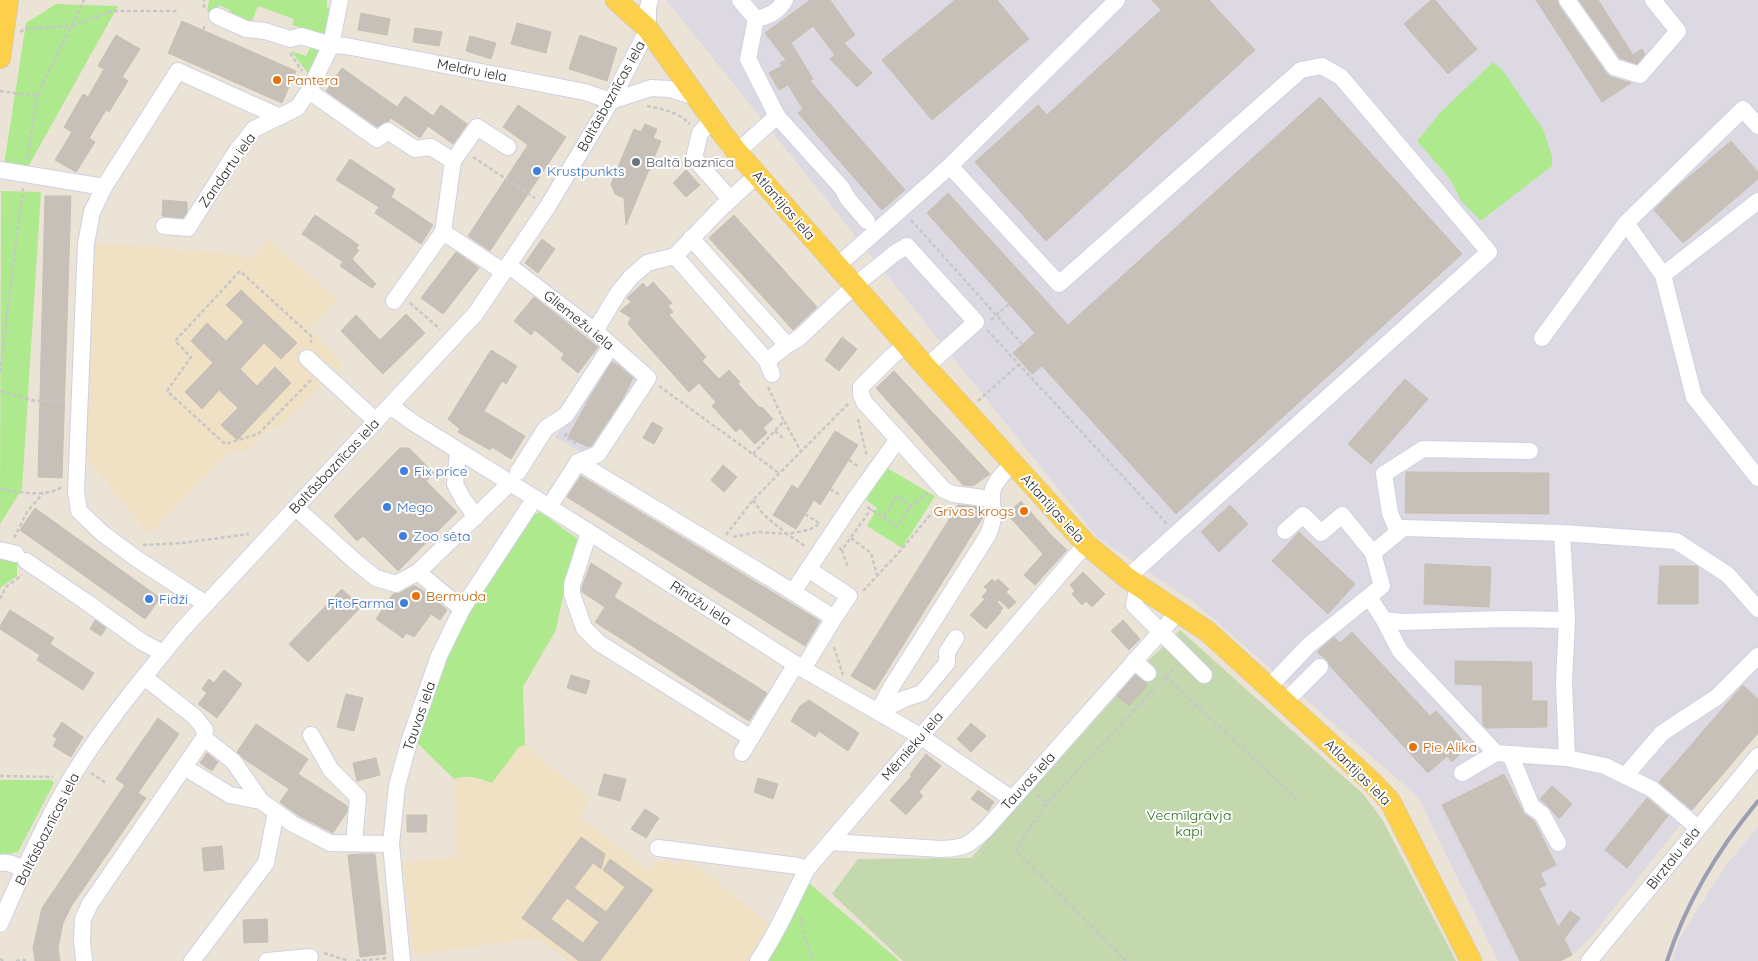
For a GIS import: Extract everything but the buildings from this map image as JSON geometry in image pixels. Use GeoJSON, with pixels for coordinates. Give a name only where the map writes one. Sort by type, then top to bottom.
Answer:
{"type":"FeatureCollection","features":[{"type":"Feature","properties":{"kind":"main road"},"geometry":{"type":"LineString","coordinates":[[0,58],[8,0]]}},
{"type":"Feature","properties":{"kind":"main road"},"geometry":{"type":"LineString","coordinates":[[616,0],[648,29]]}},
{"type":"Feature","properties":{"kind":"main road","name":"Atlantijas iela"},"geometry":{"type":"LineString","coordinates":[[648,29],[698,98],[706,126],[737,152],[906,345],[1086,544],[1133,582],[1207,631],[1372,781],[1390,802],[1471,961]]}},
{"type":"Feature","properties":{"kind":"street","name":"Zandartu iela"},"geometry":{"type":"LineString","coordinates":[[164,226],[188,228],[236,152],[254,129],[297,108],[311,86],[331,45],[340,0]]}},
{"type":"Feature","properties":{"kind":"street","name":"Baltāsbaznīcas iela"},"geometry":{"type":"LineString","coordinates":[[0,924],[51,815],[79,766],[163,652],[476,313],[548,206],[611,101],[648,29],[648,7],[650,0]]}},
{"type":"Feature","properties":{"kind":"street"},"geometry":{"type":"LineString","coordinates":[[740,0],[756,19]]}},
{"type":"Feature","properties":{"kind":"street"},"geometry":{"type":"LineString","coordinates":[[756,19],[769,16],[780,8],[785,0]]}},
{"type":"Feature","properties":{"kind":"street"},"geometry":{"type":"LineString","coordinates":[[837,266],[950,166],[1116,0]]}},
{"type":"Feature","properties":{"kind":"street"},"geometry":{"type":"LineString","coordinates":[[1567,0],[1614,67],[1640,75],[1678,31],[1653,0]]}},
{"type":"Feature","properties":{"kind":"street","name":"Meldru iela"},"geometry":{"type":"LineString","coordinates":[[217,16],[246,29],[265,31],[290,39],[301,36],[331,45],[346,46],[585,92],[611,101]]}},
{"type":"Feature","properties":{"kind":"street"},"geometry":{"type":"LineString","coordinates":[[756,19],[748,59],[777,116],[842,188],[867,220]]}},
{"type":"Feature","properties":{"kind":"street"},"geometry":{"type":"LineString","coordinates":[[950,166],[1059,284],[1301,70],[1322,66],[1341,77],[1489,252],[1176,534],[1133,582],[1134,604],[1204,675]]}},
{"type":"Feature","properties":{"kind":"street"},"geometry":{"type":"LineString","coordinates":[[206,604],[102,533],[79,511],[76,492],[86,244],[92,212],[104,187],[178,71],[280,117]]}},
{"type":"Feature","properties":{"kind":"street"},"geometry":{"type":"LineString","coordinates":[[311,86],[377,139],[388,131],[415,149],[431,147],[457,155]]}},
{"type":"Feature","properties":{"kind":"street"},"geometry":{"type":"LineString","coordinates":[[611,101],[651,88],[670,89],[698,98]]}},
{"type":"Feature","properties":{"kind":"street"},"geometry":{"type":"LineString","coordinates":[[1542,338],[1626,223],[1743,109],[1758,126]]}},
{"type":"Feature","properties":{"kind":"street"},"geometry":{"type":"LineString","coordinates":[[737,152],[777,116]]}},
{"type":"Feature","properties":{"kind":"street"},"geometry":{"type":"LineString","coordinates":[[706,126],[694,158],[730,199]]}},
{"type":"Feature","properties":{"kind":"street"},"geometry":{"type":"LineString","coordinates":[[396,298],[443,232],[457,155],[477,127],[508,147]]}},
{"type":"Feature","properties":{"kind":"street"},"geometry":{"type":"LineString","coordinates":[[0,170],[104,187]]}},
{"type":"Feature","properties":{"kind":"street"},"geometry":{"type":"LineString","coordinates":[[595,331],[618,293],[631,277],[647,263],[675,256],[730,199],[757,175]]}},
{"type":"Feature","properties":{"kind":"street"},"geometry":{"type":"LineString","coordinates":[[1663,275],[1758,201]]}},
{"type":"Feature","properties":{"kind":"street"},"geometry":{"type":"LineString","coordinates":[[1626,223],[1663,275],[1694,397],[1758,478]]}},
{"type":"Feature","properties":{"kind":"street","name":"Gliemežu iela"},"geometry":{"type":"LineString","coordinates":[[443,232],[506,269],[595,331],[648,378]]}},
{"type":"Feature","properties":{"kind":"street"},"geometry":{"type":"LineString","coordinates":[[691,238],[787,345]]}},
{"type":"Feature","properties":{"kind":"street"},"geometry":{"type":"LineString","coordinates":[[675,256],[770,368],[787,345],[799,338],[854,286],[895,253],[907,246],[976,322],[926,367]]}},
{"type":"Feature","properties":{"kind":"street"},"geometry":{"type":"LineString","coordinates":[[906,345],[892,356],[861,387],[864,402],[943,488],[991,499]]}},
{"type":"Feature","properties":{"kind":"street"},"geometry":{"type":"LineString","coordinates":[[296,508],[357,564],[376,578],[396,584],[418,572],[476,517],[514,477],[546,428],[566,415],[611,346]]}},
{"type":"Feature","properties":{"kind":"street"},"geometry":{"type":"LineString","coordinates":[[307,358],[376,421]]}},
{"type":"Feature","properties":{"kind":"street"},"geometry":{"type":"LineString","coordinates":[[549,507],[578,462],[598,454],[648,378]]}},
{"type":"Feature","properties":{"kind":"street","name":"Rīnūžu iela"},"geometry":{"type":"LineString","coordinates":[[390,406],[458,450],[514,477],[535,498],[800,667],[920,736],[1012,799]]}},
{"type":"Feature","properties":{"kind":"street"},"geometry":{"type":"LineString","coordinates":[[793,592],[855,499],[898,439]]}},
{"type":"Feature","properties":{"kind":"street"},"geometry":{"type":"LineString","coordinates":[[1398,532],[1390,513],[1384,474],[1423,449],[1530,451]]}},
{"type":"Feature","properties":{"kind":"street"},"geometry":{"type":"LineString","coordinates":[[458,450],[456,484],[463,499],[476,517]]}},
{"type":"Feature","properties":{"kind":"street"},"geometry":{"type":"LineString","coordinates":[[578,462],[834,618]]}},
{"type":"Feature","properties":{"kind":"street"},"geometry":{"type":"LineString","coordinates":[[878,712],[892,686],[988,535],[993,523],[994,512],[991,499],[1000,476],[1013,464]]}},
{"type":"Feature","properties":{"kind":"street","name":"Tauvas iela"},"geometry":{"type":"LineString","coordinates":[[395,960],[390,844],[397,786],[409,742],[439,656],[462,609],[535,498]]}},
{"type":"Feature","properties":{"kind":"street"},"geometry":{"type":"LineString","coordinates":[[1269,687],[1309,645],[1382,586],[1373,553],[1342,515],[1321,533],[1304,515],[1285,531]]}},
{"type":"Feature","properties":{"kind":"street"},"geometry":{"type":"LineString","coordinates":[[1373,553],[1403,528],[1562,532],[1676,541],[1728,575],[1758,609]]}},
{"type":"Feature","properties":{"kind":"street"},"geometry":{"type":"LineString","coordinates":[[589,532],[572,590],[584,628],[599,643],[750,738]]}},
{"type":"Feature","properties":{"kind":"street"},"geometry":{"type":"LineString","coordinates":[[1562,532],[1567,620],[1564,682],[1567,758]]}},
{"type":"Feature","properties":{"kind":"street","name":"Mērnieku iela"},"geometry":{"type":"LineString","coordinates":[[758,961],[773,940],[807,869],[1086,544]]}},
{"type":"Feature","properties":{"kind":"street"},"geometry":{"type":"LineString","coordinates":[[16,556],[85,601],[142,642],[163,652]]}},
{"type":"Feature","properties":{"kind":"street"},"geometry":{"type":"LineString","coordinates":[[742,753],[750,738],[849,596],[808,569]]}},
{"type":"Feature","properties":{"kind":"street"},"geometry":{"type":"LineString","coordinates":[[418,572],[462,609]]}},
{"type":"Feature","properties":{"kind":"street"},"geometry":{"type":"LineString","coordinates":[[1369,597],[1384,620],[1400,651],[1503,754],[1532,807],[1542,814],[1558,844]]}},
{"type":"Feature","properties":{"kind":"street","name":"Tauvas iela"},"geometry":{"type":"LineString","coordinates":[[830,842],[901,847],[958,848],[971,843],[1179,611]]}},
{"type":"Feature","properties":{"kind":"street"},"geometry":{"type":"LineString","coordinates":[[1384,620],[1403,622],[1505,619],[1567,620]]}},
{"type":"Feature","properties":{"kind":"street"},"geometry":{"type":"LineString","coordinates":[[878,712],[904,699],[922,693],[947,663],[947,652],[956,638]]}},
{"type":"Feature","properties":{"kind":"street"},"geometry":{"type":"LineString","coordinates":[[1625,776],[1662,733],[1716,697],[1758,656]]}},
{"type":"Feature","properties":{"kind":"street"},"geometry":{"type":"LineString","coordinates":[[1134,661],[1148,673]]}},
{"type":"Feature","properties":{"kind":"street"},"geometry":{"type":"LineString","coordinates":[[1285,702],[1320,667]]}},
{"type":"Feature","properties":{"kind":"street"},"geometry":{"type":"LineString","coordinates":[[84,961],[83,919],[90,904],[204,738],[205,730],[196,717],[144,677]]}},
{"type":"Feature","properties":{"kind":"street"},"geometry":{"type":"LineString","coordinates":[[311,735],[331,770],[358,797],[354,843]]}},
{"type":"Feature","properties":{"kind":"street"},"geometry":{"type":"LineString","coordinates":[[204,738],[233,761],[261,801],[294,824],[330,843],[390,844]]}},
{"type":"Feature","properties":{"kind":"street"},"geometry":{"type":"LineString","coordinates":[[1462,773],[1503,754],[1567,758],[1604,766],[1652,789],[1698,828]]}},
{"type":"Feature","properties":{"kind":"street","name":"Birztalu iela"},"geometry":{"type":"LineString","coordinates":[[1589,961],[1758,756]]}},
{"type":"Feature","properties":{"kind":"street"},"geometry":{"type":"LineString","coordinates":[[184,767],[230,795],[261,801]]}},
{"type":"Feature","properties":{"kind":"street"},"geometry":{"type":"LineString","coordinates":[[192,961],[266,863],[276,812]]}},
{"type":"Feature","properties":{"kind":"street"},"geometry":{"type":"LineString","coordinates":[[658,848],[798,866],[807,869]]}},
{"type":"Feature","properties":{"kind":"street"},"geometry":{"type":"LineString","coordinates":[[0,863],[15,865],[25,870]]}},
{"type":"Feature","properties":{"kind":"street"},"geometry":{"type":"LineString","coordinates":[[267,961],[310,957]]}},
{"type":"Feature","properties":{"kind":"path"},"geometry":{"type":"LineString","coordinates":[[25,29],[71,26],[112,11],[178,11]]}},
{"type":"Feature","properties":{"kind":"path"},"geometry":{"type":"LineString","coordinates":[[287,47],[311,86]]}},
{"type":"Feature","properties":{"kind":"path"},"geometry":{"type":"LineString","coordinates":[[0,91],[37,96]]}},
{"type":"Feature","properties":{"kind":"path"},"geometry":{"type":"LineString","coordinates":[[646,106],[666,110],[706,126]]}},
{"type":"Feature","properties":{"kind":"path"},"geometry":{"type":"LineString","coordinates":[[457,155],[548,206]]}},
{"type":"Feature","properties":{"kind":"path"},"geometry":{"type":"LineString","coordinates":[[902,209],[1022,344]]}},
{"type":"Feature","properties":{"kind":"path"},"geometry":{"type":"LineString","coordinates":[[307,358],[311,351],[311,336],[240,271],[175,341],[191,357],[167,391],[225,444],[258,434],[320,370]]}},
{"type":"Feature","properties":{"kind":"path"},"geometry":{"type":"LineString","coordinates":[[396,298],[453,339]]}},
{"type":"Feature","properties":{"kind":"path"},"geometry":{"type":"LineString","coordinates":[[996,315],[1009,304]]}},
{"type":"Feature","properties":{"kind":"path"},"geometry":{"type":"LineString","coordinates":[[976,322],[984,326],[1176,534]]}},
{"type":"Feature","properties":{"kind":"path"},"geometry":{"type":"LineString","coordinates":[[966,412],[1019,364]]}},
{"type":"Feature","properties":{"kind":"path"},"geometry":{"type":"LineString","coordinates":[[770,368],[767,388],[801,451]]}},
{"type":"Feature","properties":{"kind":"path"},"geometry":{"type":"LineString","coordinates":[[648,378],[779,473]]}},
{"type":"Feature","properties":{"kind":"path"},"geometry":{"type":"LineString","coordinates":[[0,391],[35,401],[80,400]]}},
{"type":"Feature","properties":{"kind":"path"},"geometry":{"type":"LineString","coordinates":[[819,523],[816,527],[801,532],[787,534],[758,532],[723,539],[753,500],[848,404],[861,394]]}},
{"type":"Feature","properties":{"kind":"path"},"geometry":{"type":"LineString","coordinates":[[857,412],[867,459]]}},
{"type":"Feature","properties":{"kind":"path"},"geometry":{"type":"LineString","coordinates":[[566,415],[572,426],[565,436],[585,450],[578,462]]}},
{"type":"Feature","properties":{"kind":"path"},"geometry":{"type":"LineString","coordinates":[[753,454],[784,422]]}},
{"type":"Feature","properties":{"kind":"path"},"geometry":{"type":"LineString","coordinates":[[775,431],[784,438]]}},
{"type":"Feature","properties":{"kind":"path"},"geometry":{"type":"LineString","coordinates":[[849,460],[861,468]]}},
{"type":"Feature","properties":{"kind":"path"},"geometry":{"type":"LineString","coordinates":[[0,489],[42,493],[57,490],[78,477]]}},
{"type":"Feature","properties":{"kind":"path"},"geometry":{"type":"LineString","coordinates":[[855,499],[897,526],[911,506],[943,488],[944,499],[902,550],[862,593]]}},
{"type":"Feature","properties":{"kind":"path"},"geometry":{"type":"LineString","coordinates":[[0,591],[21,575],[16,556],[26,512],[42,493]]}},
{"type":"Feature","properties":{"kind":"path"},"geometry":{"type":"LineString","coordinates":[[884,518],[897,496],[911,506]]}},
{"type":"Feature","properties":{"kind":"path"},"geometry":{"type":"LineString","coordinates":[[753,500],[763,514],[787,534],[818,555]]}},
{"type":"Feature","properties":{"kind":"path"},"geometry":{"type":"LineString","coordinates":[[119,545],[182,543],[256,533]]}},
{"type":"Feature","properties":{"kind":"path"},"geometry":{"type":"LineString","coordinates":[[851,538],[871,553],[877,575]]}},
{"type":"Feature","properties":{"kind":"path"},"geometry":{"type":"LineString","coordinates":[[842,550],[848,568]]}},
{"type":"Feature","properties":{"kind":"path"},"geometry":{"type":"LineString","coordinates":[[0,600],[6,587]]}},
{"type":"Feature","properties":{"kind":"path"},"geometry":{"type":"LineString","coordinates":[[834,618],[832,640],[843,677]]}},
{"type":"Feature","properties":{"kind":"path"},"geometry":{"type":"LineString","coordinates":[[1126,961],[1016,851],[1047,803],[1179,663]]}},
{"type":"Feature","properties":{"kind":"path"},"geometry":{"type":"LineString","coordinates":[[1166,677],[1297,800]]}},
{"type":"Feature","properties":{"kind":"path"},"geometry":{"type":"LineString","coordinates":[[0,776],[53,777]]}},
{"type":"Feature","properties":{"kind":"path"},"geometry":{"type":"LineString","coordinates":[[800,911],[802,928],[813,961]]}},
{"type":"Feature","properties":{"kind":"path"},"geometry":{"type":"LineString","coordinates":[[310,957],[314,958],[325,953],[349,961]]}},
{"type":"Feature","properties":{"kind":"path"},"geometry":{"type":"LineString","coordinates":[[0,959],[4,961]]}},
{"type":"Feature","properties":{"kind":"path"},"geometry":{"type":"LineString","coordinates":[[16,961],[26,960]]}},
{"type":"Feature","properties":{"kind":"path"},"geometry":{"type":"LineString","coordinates":[[356,961],[395,960]]}},
{"type":"Feature","properties":{"kind":"shaded area"},"geometry":{"type":"Polygon","coordinates":[[[666,0],[1758,0],[1758,731],[1591,937],[1572,955],[1560,961],[1498,961],[1418,797],[1195,603],[1097,537],[666,0]]]}},
{"type":"Feature","properties":{"kind":"shaded area"},"geometry":{"type":"Polygon","coordinates":[[[268,239],[337,299],[310,329],[343,363],[279,429],[274,426],[244,452],[230,451],[149,534],[86,459],[91,243],[171,248],[187,252],[188,249],[253,258],[268,239]]]}},
{"type":"Feature","properties":{"kind":"shaded area"},"geometry":{"type":"Polygon","coordinates":[[[613,352],[653,387],[599,462],[555,437],[613,352]]]}},
{"type":"Feature","properties":{"kind":"shaded area"},"geometry":{"type":"Polygon","coordinates":[[[525,745],[591,799],[579,816],[648,870],[656,860],[662,864],[666,859],[676,867],[684,856],[770,924],[756,953],[746,961],[568,961],[537,938],[413,955],[403,863],[456,857],[454,779],[460,776],[473,776],[492,783],[519,746],[525,745]]]}},
{"type":"Feature","properties":{"kind":"shaded area"},"geometry":{"type":"Polygon","coordinates":[[[1758,827],[1758,961],[1672,961],[1679,939],[1724,868],[1758,827]]]}},
{"type":"Feature","properties":{"kind":"green space"},"geometry":{"type":"Polygon","coordinates":[[[209,0],[327,0],[327,8],[331,9],[327,31],[324,34],[292,25],[294,19],[258,6],[251,23],[229,13],[230,10],[219,5],[213,15],[207,11],[209,0]]]}},
{"type":"Feature","properties":{"kind":"green space"},"geometry":{"type":"Polygon","coordinates":[[[56,4],[118,6],[28,167],[4,165],[26,23],[56,4]]]}},
{"type":"Feature","properties":{"kind":"green space"},"geometry":{"type":"Polygon","coordinates":[[[312,44],[321,47],[309,75],[291,51],[306,56],[312,44]]]}},
{"type":"Feature","properties":{"kind":"green space"},"geometry":{"type":"Polygon","coordinates":[[[1493,62],[1503,71],[1543,129],[1552,156],[1552,166],[1482,220],[1461,201],[1450,179],[1417,141],[1440,113],[1493,62]]]}},
{"type":"Feature","properties":{"kind":"green space"},"geometry":{"type":"Polygon","coordinates":[[[1,191],[41,192],[22,489],[0,524],[1,191]]]}},
{"type":"Feature","properties":{"kind":"green space"},"geometry":{"type":"Polygon","coordinates":[[[887,468],[935,496],[902,548],[867,526],[877,508],[866,500],[887,468]]]}},
{"type":"Feature","properties":{"kind":"green space"},"geometry":{"type":"Polygon","coordinates":[[[540,512],[578,539],[565,586],[556,630],[523,687],[525,745],[519,747],[492,783],[478,778],[454,779],[417,743],[458,628],[523,521],[540,512]]]}},
{"type":"Feature","properties":{"kind":"green space"},"geometry":{"type":"Polygon","coordinates":[[[0,556],[17,562],[17,576],[0,588],[0,556]]]}},
{"type":"Feature","properties":{"kind":"green space","name":"Vecmīlgrāvja kapi"},"geometry":{"type":"Polygon","coordinates":[[[1180,630],[1363,794],[1382,819],[1456,961],[903,961],[832,894],[858,859],[971,858],[1144,665],[1180,630]]]}},
{"type":"Feature","properties":{"kind":"green space"},"geometry":{"type":"Polygon","coordinates":[[[0,780],[51,780],[54,783],[18,852],[0,856],[0,780]]]}},
{"type":"Feature","properties":{"kind":"green space"},"geometry":{"type":"Polygon","coordinates":[[[803,878],[894,956],[899,961],[758,961],[803,878]]]}},
{"type":"Feature","properties":{"kind":"railway"},"geometry":{"type":"LineString","coordinates":[[1667,961],[1684,918],[1705,877],[1730,838],[1758,801]]}},
{"type":"Feature","properties":{"kind":"place","name":"Pantera"},"geometry":{"type":"Point","coordinates":[277,80]}},
{"type":"Feature","properties":{"kind":"place","name":"Baltā baznīca"},"geometry":{"type":"Point","coordinates":[636,162]}},
{"type":"Feature","properties":{"kind":"place","name":"Krustpunkts"},"geometry":{"type":"Point","coordinates":[537,171]}},
{"type":"Feature","properties":{"kind":"place","name":"Fix price"},"geometry":{"type":"Point","coordinates":[404,471]}},
{"type":"Feature","properties":{"kind":"place","name":"Mego"},"geometry":{"type":"Point","coordinates":[387,507]}},
{"type":"Feature","properties":{"kind":"place","name":"Grīvas krogs"},"geometry":{"type":"Point","coordinates":[1024,511]}},
{"type":"Feature","properties":{"kind":"place","name":"Zoo sēta"},"geometry":{"type":"Point","coordinates":[403,536]}},
{"type":"Feature","properties":{"kind":"place","name":"Bermuda"},"geometry":{"type":"Point","coordinates":[416,596]}},
{"type":"Feature","properties":{"kind":"place","name":"Fidži"},"geometry":{"type":"Point","coordinates":[149,599]}},
{"type":"Feature","properties":{"kind":"place","name":"FitoFarma"},"geometry":{"type":"Point","coordinates":[404,603]}},
{"type":"Feature","properties":{"kind":"place","name":"Pie Alika"},"geometry":{"type":"Point","coordinates":[1413,747]}}]}
